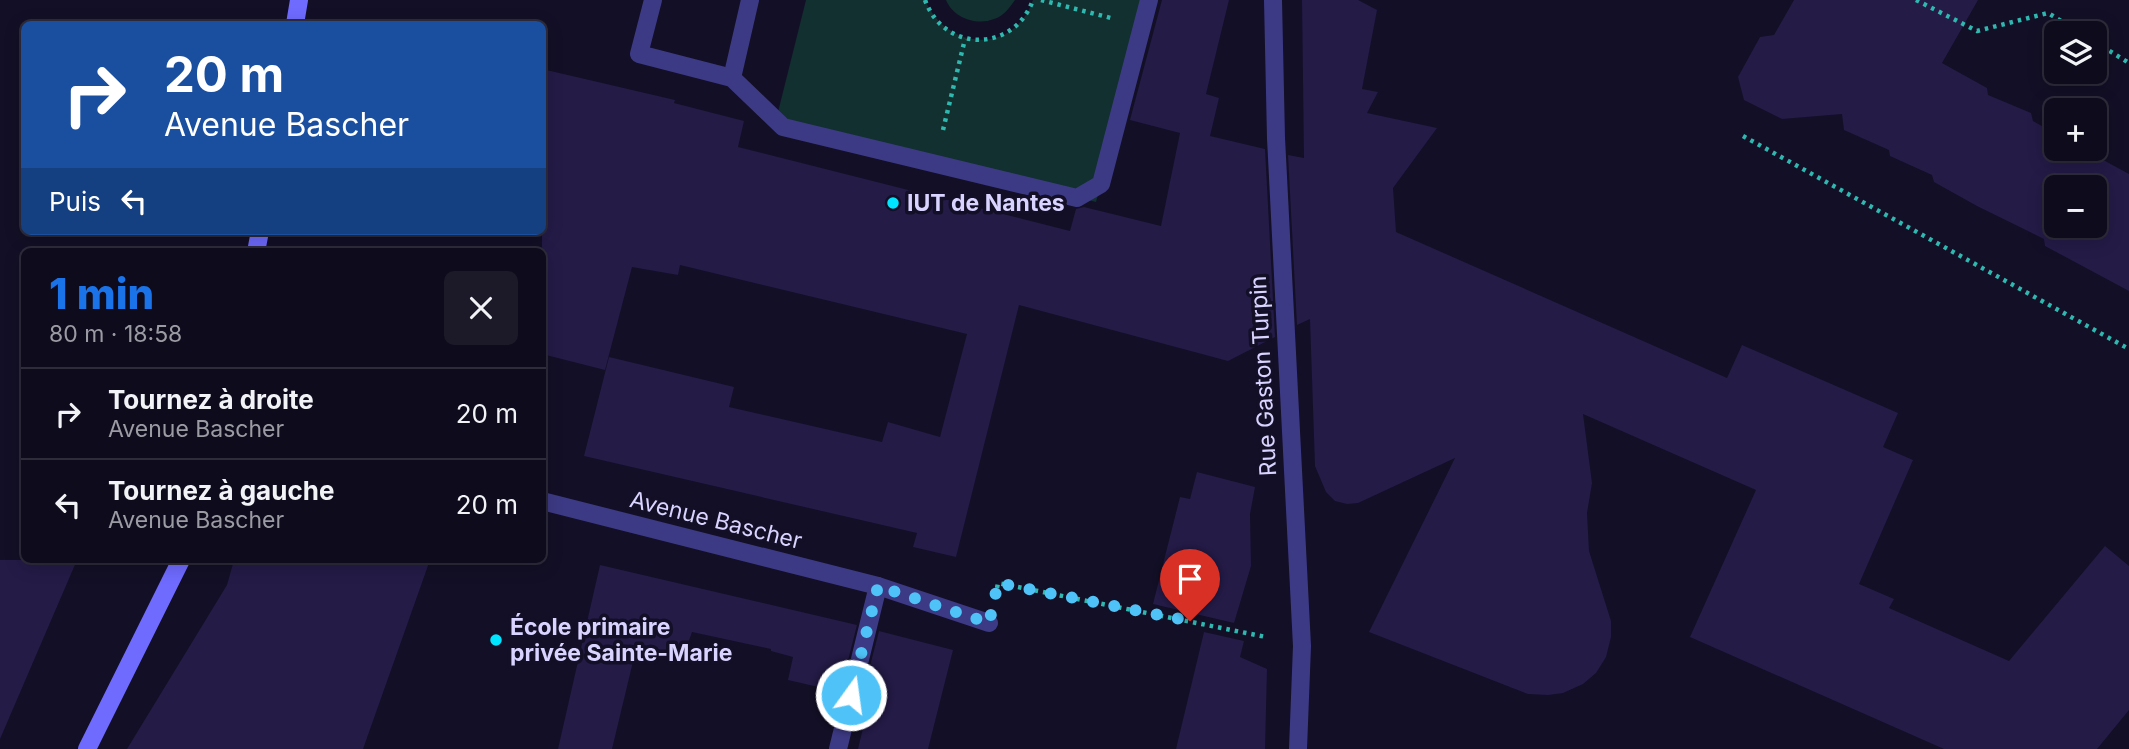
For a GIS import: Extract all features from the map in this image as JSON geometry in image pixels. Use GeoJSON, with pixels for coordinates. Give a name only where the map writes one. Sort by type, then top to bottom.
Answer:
{"type":"FeatureCollection","features":[{"type":"Feature","properties":{"kind":"main road"},"geometry":{"type":"LineString","coordinates":[[296,21],[299,0]]}},
{"type":"Feature","properties":{"kind":"main road"},"geometry":{"type":"LineString","coordinates":[[87,749],[180,563]]}},
{"type":"Feature","properties":{"kind":"street"},"geometry":{"type":"LineString","coordinates":[[653,0],[639,54],[732,78],[783,127],[1077,198],[1101,184],[1149,0]]}},
{"type":"Feature","properties":{"kind":"street"},"geometry":{"type":"LineString","coordinates":[[732,78],[750,0]]}},
{"type":"Feature","properties":{"kind":"street","name":"Rue Gaston Turpin"},"geometry":{"type":"LineString","coordinates":[[1273,0],[1276,138],[1302,646],[1298,749]]}},
{"type":"Feature","properties":{"kind":"street","name":"Avenue Bascher"},"geometry":{"type":"LineString","coordinates":[[546,502],[878,586],[989,623]]}},
{"type":"Feature","properties":{"kind":"street"},"geometry":{"type":"LineString","coordinates":[[838,749],[878,586]]}},
{"type":"Feature","properties":{"kind":"path"},"geometry":{"type":"LineString","coordinates":[[925,0],[941,26],[965,38],[976,40],[992,38],[1009,31],[1026,15],[1033,0]]}},
{"type":"Feature","properties":{"kind":"path"},"geometry":{"type":"LineString","coordinates":[[1041,0],[1142,27]]}},
{"type":"Feature","properties":{"kind":"path"},"geometry":{"type":"LineString","coordinates":[[1916,0],[1977,31],[2048,13],[2061,21]]}},
{"type":"Feature","properties":{"kind":"path"},"geometry":{"type":"LineString","coordinates":[[935,163],[965,38]]}},
{"type":"Feature","properties":{"kind":"path"},"geometry":{"type":"LineString","coordinates":[[2107,49],[2129,63]]}},
{"type":"Feature","properties":{"kind":"path"},"geometry":{"type":"LineString","coordinates":[[1743,136],[2129,349]]}},
{"type":"Feature","properties":{"kind":"path"},"geometry":{"type":"LineString","coordinates":[[989,623],[998,583],[1245,631]]}},
{"type":"Feature","properties":{"kind":"green space"},"geometry":{"type":"Polygon","coordinates":[[[806,0],[925,0],[935,17],[948,29],[964,37],[980,40],[996,38],[1011,30],[1024,18],[1033,0],[1150,0],[1096,202],[775,124],[806,0]]]}},
{"type":"Feature","properties":{"kind":"green space"},"geometry":{"type":"Polygon","coordinates":[[[946,0],[1015,0],[1001,16],[980,22],[960,16],[946,0]]]}},
{"type":"Feature","properties":{"kind":"building"},"geometry":{"type":"Polygon","coordinates":[[[1162,0],[1229,0],[1206,94],[1219,98],[1210,136],[1265,149],[1275,337],[1228,361],[1019,305],[956,557],[913,547],[917,533],[584,456],[609,357],[734,387],[729,407],[882,442],[888,422],[940,437],[967,334],[680,265],[678,275],[632,267],[605,370],[546,355],[546,248],[542,248],[542,235],[546,235],[546,70],[675,100],[674,103],[744,121],[738,147],[1070,231],[1076,209],[1084,207],[1161,226],[1180,133],[1130,120],[1162,0]]]}},
{"type":"Feature","properties":{"kind":"building"},"geometry":{"type":"Polygon","coordinates":[[[1302,0],[1358,0],[1377,10],[1362,89],[1378,92],[1367,113],[1437,128],[1393,188],[1396,232],[1727,378],[1742,345],[1898,413],[1883,447],[1913,460],[1859,584],[1894,599],[1889,608],[2009,661],[2105,546],[2129,566],[2129,710],[2097,749],[1944,749],[1690,637],[1756,490],[1583,414],[1592,483],[1587,513],[1589,551],[1611,621],[1611,637],[1606,657],[1596,673],[1583,684],[1563,693],[1528,694],[1369,632],[1455,458],[1358,503],[1347,504],[1335,501],[1326,492],[1315,466],[1310,319],[1297,325],[1288,155],[1304,158],[1302,0]]]}},
{"type":"Feature","properties":{"kind":"building"},"geometry":{"type":"Polygon","coordinates":[[[1794,0],[1978,0],[1942,63],[1987,88],[1988,95],[2031,113],[2033,121],[2044,127],[2044,161],[2105,161],[2129,174],[2129,291],[2045,246],[2044,239],[1934,182],[1932,175],[1890,156],[1889,150],[1844,130],[1842,114],[1782,119],[1744,100],[1738,77],[1760,37],[1774,35],[1794,0]]]}},
{"type":"Feature","properties":{"kind":"building"},"geometry":{"type":"Polygon","coordinates":[[[1197,472],[1255,487],[1250,514],[1251,566],[1234,623],[1153,604],[1180,497],[1190,499],[1197,472]]]}},
{"type":"Feature","properties":{"kind":"building"},"geometry":{"type":"Polygon","coordinates":[[[0,560],[21,560],[21,563],[76,563],[0,739],[0,560]]]}},
{"type":"Feature","properties":{"kind":"building"},"geometry":{"type":"Polygon","coordinates":[[[233,563],[429,563],[363,749],[127,749],[227,585],[233,563]]]}},
{"type":"Feature","properties":{"kind":"building"},"geometry":{"type":"Polygon","coordinates":[[[600,565],[857,625],[840,692],[788,680],[793,657],[771,649],[692,632],[684,655],[637,645],[612,749],[558,749],[600,565]]]}},
{"type":"Feature","properties":{"kind":"building"},"geometry":{"type":"Polygon","coordinates":[[[879,631],[953,650],[928,749],[858,749],[870,699],[862,697],[879,631]]]}},
{"type":"Feature","properties":{"kind":"building"},"geometry":{"type":"Polygon","coordinates":[[[1204,632],[1244,641],[1240,657],[1267,669],[1265,749],[1176,749],[1204,632]]]}},
{"type":"Feature","properties":{"kind":"place","name":"IUT de Nantes"},"geometry":{"type":"Point","coordinates":[893,203]}},
{"type":"Feature","properties":{"kind":"place","name":"École primaire privée Sainte-Marie"},"geometry":{"type":"Point","coordinates":[496,640]}},
{"type":"Feature","properties":{"kind":"route"},"geometry":{"type":"LineString","coordinates":[[851,695],[878,586],[989,623],[998,583],[1190,621]]}}]}
